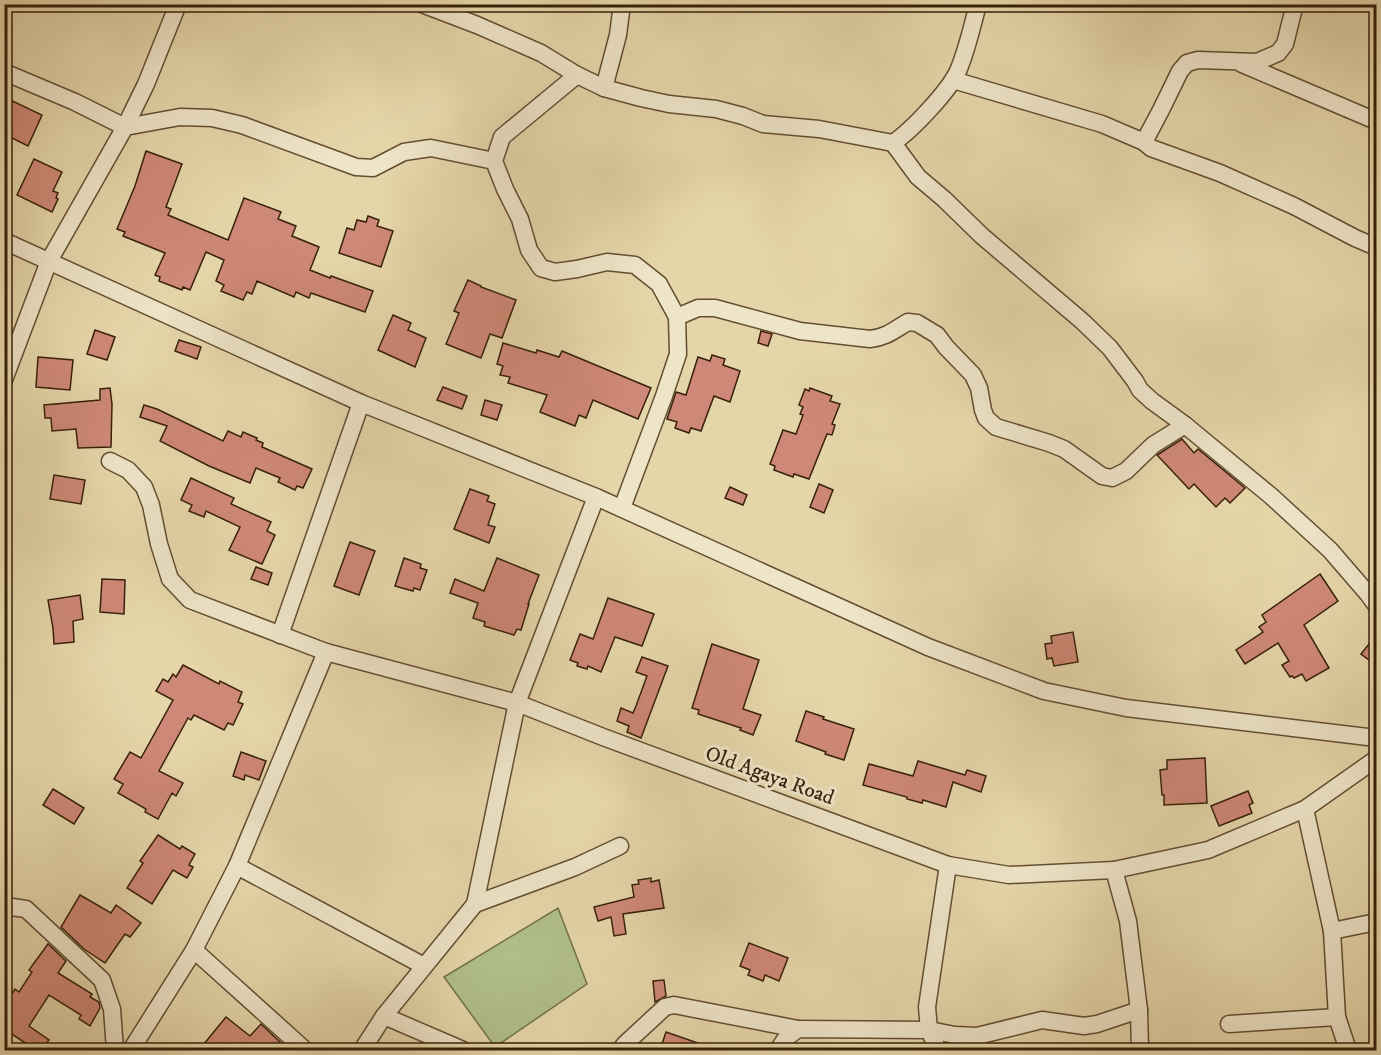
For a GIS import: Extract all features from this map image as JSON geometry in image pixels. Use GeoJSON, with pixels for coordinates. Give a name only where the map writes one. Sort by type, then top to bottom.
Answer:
{"type":"FeatureCollection","features":[{"type":"Feature","properties":{"kind":"street"},"geometry":{"type":"LineString","coordinates":[[4,380],[49,261],[125,127],[146,84],[178,4]]}},
{"type":"Feature","properties":{"kind":"street"},"geometry":{"type":"LineString","coordinates":[[422,4],[541,54],[577,75],[604,87],[651,100],[717,109],[763,124],[819,129],[893,143],[918,177],[1110,348],[1140,390],[1271,496],[1330,550],[1377,605]]}},
{"type":"Feature","properties":{"kind":"street"},"geometry":{"type":"LineString","coordinates":[[604,87],[618,35],[622,4]]}},
{"type":"Feature","properties":{"kind":"street"},"geometry":{"type":"LineString","coordinates":[[893,143],[905,135],[953,80],[978,4]]}},
{"type":"Feature","properties":{"kind":"street"},"geometry":{"type":"LineString","coordinates":[[1144,142],[1180,71],[1187,63],[1198,60],[1257,62],[1278,53],[1285,44],[1295,4]]}},
{"type":"Feature","properties":{"kind":"street"},"geometry":{"type":"LineString","coordinates":[[1239,62],[1377,121]]}},
{"type":"Feature","properties":{"kind":"street"},"geometry":{"type":"LineString","coordinates":[[4,72],[75,102],[125,127],[180,117],[212,118],[242,125],[356,167],[373,168],[404,152],[431,147],[494,161]]}},
{"type":"Feature","properties":{"kind":"street"},"geometry":{"type":"LineString","coordinates":[[577,75],[502,137],[494,161],[519,219],[529,250],[541,268],[555,272],[607,262],[635,265],[659,284],[677,316],[678,354],[622,508]]}},
{"type":"Feature","properties":{"kind":"street"},"geometry":{"type":"LineString","coordinates":[[953,80],[1102,124],[1144,142],[1151,148],[1241,182],[1377,247]]}},
{"type":"Feature","properties":{"kind":"street"},"geometry":{"type":"LineString","coordinates":[[4,241],[361,403],[596,497],[928,647],[1044,691],[1126,708],[1377,738]]}},
{"type":"Feature","properties":{"kind":"street"},"geometry":{"type":"LineString","coordinates":[[677,316],[698,308],[715,308],[800,331],[870,339],[880,338],[908,322],[917,323],[937,335],[973,375],[979,388],[986,418],[996,427],[1064,448],[1102,476],[1112,478],[1126,471],[1153,445],[1185,425]]}},
{"type":"Feature","properties":{"kind":"street"},"geometry":{"type":"LineString","coordinates":[[280,635],[361,403]]}},
{"type":"Feature","properties":{"kind":"street","name":"Old Agaya Road"},"geometry":{"type":"LineString","coordinates":[[110,461],[128,470],[144,487],[151,505],[159,544],[170,579],[190,600],[326,652],[517,703],[948,865],[1009,874],[1114,870],[1208,850],[1305,809],[1377,759]]}},
{"type":"Feature","properties":{"kind":"street"},"geometry":{"type":"LineString","coordinates":[[362,1050],[384,1016],[475,904],[517,703],[596,497]]}},
{"type":"Feature","properties":{"kind":"street"},"geometry":{"type":"LineString","coordinates":[[131,1050],[194,950],[237,866],[326,652]]}},
{"type":"Feature","properties":{"kind":"street"},"geometry":{"type":"LineString","coordinates":[[1305,809],[1332,931],[1337,1017],[1348,1050]]}},
{"type":"Feature","properties":{"kind":"street"},"geometry":{"type":"LineString","coordinates":[[475,904],[575,867],[620,846]]}},
{"type":"Feature","properties":{"kind":"street"},"geometry":{"type":"LineString","coordinates":[[938,1050],[929,1030],[927,1007],[948,865]]}},
{"type":"Feature","properties":{"kind":"street"},"geometry":{"type":"LineString","coordinates":[[237,866],[424,966]]}},
{"type":"Feature","properties":{"kind":"street"},"geometry":{"type":"LineString","coordinates":[[1114,870],[1128,921],[1139,1010],[1140,1050]]}},
{"type":"Feature","properties":{"kind":"street"},"geometry":{"type":"LineString","coordinates":[[4,911],[12,907],[26,909],[102,980],[112,1009],[116,1050]]}},
{"type":"Feature","properties":{"kind":"street"},"geometry":{"type":"LineString","coordinates":[[1332,931],[1377,922]]}},
{"type":"Feature","properties":{"kind":"street"},"geometry":{"type":"LineString","coordinates":[[194,950],[305,1050]]}},
{"type":"Feature","properties":{"kind":"street"},"geometry":{"type":"LineString","coordinates":[[620,1050],[665,1007],[674,1005],[798,1029],[929,1030],[955,1035],[973,1043],[1042,1020],[1084,1026],[1139,1010]]}},
{"type":"Feature","properties":{"kind":"street"},"geometry":{"type":"LineString","coordinates":[[384,1016],[463,1050]]}},
{"type":"Feature","properties":{"kind":"street"},"geometry":{"type":"LineString","coordinates":[[1229,1024],[1337,1017]]}},
{"type":"Feature","properties":{"kind":"street"},"geometry":{"type":"LineString","coordinates":[[778,1050],[786,1038],[798,1029]]}},
{"type":"Feature","properties":{"kind":"green space"},"geometry":{"type":"Polygon","coordinates":[[[558,908],[587,984],[495,1047],[444,977],[558,908]]]}},
{"type":"Feature","properties":{"kind":"building"},"geometry":{"type":"Polygon","coordinates":[[[4,97],[42,115],[28,146],[4,134],[4,97]]]}},
{"type":"Feature","properties":{"kind":"building"},"geometry":{"type":"Polygon","coordinates":[[[146,151],[182,164],[166,207],[171,209],[168,215],[228,240],[244,198],[281,212],[278,219],[296,226],[292,236],[319,247],[310,270],[373,291],[365,312],[311,293],[309,298],[296,292],[294,297],[257,281],[252,294],[247,292],[243,300],[221,291],[224,285],[216,281],[224,260],[206,252],[190,290],[183,287],[182,290],[159,281],[160,277],[155,275],[165,253],[123,236],[125,232],[117,229],[135,186],[146,151]]]}},
{"type":"Feature","properties":{"kind":"building"},"geometry":{"type":"Polygon","coordinates":[[[34,159],[62,172],[53,191],[58,193],[56,198],[58,199],[52,212],[17,195],[34,159]]]}},
{"type":"Feature","properties":{"kind":"building"},"geometry":{"type":"Polygon","coordinates":[[[368,216],[379,220],[377,226],[393,231],[381,267],[339,253],[347,228],[354,230],[357,220],[366,222],[368,216]]]}},
{"type":"Feature","properties":{"kind":"building"},"geometry":{"type":"Polygon","coordinates":[[[468,280],[516,300],[502,338],[490,334],[481,358],[446,344],[459,313],[454,311],[468,280]]]}},
{"type":"Feature","properties":{"kind":"building"},"geometry":{"type":"Polygon","coordinates":[[[393,315],[411,323],[408,330],[426,338],[415,367],[378,350],[393,315]]]}},
{"type":"Feature","properties":{"kind":"building"},"geometry":{"type":"Polygon","coordinates":[[[95,330],[115,337],[107,360],[87,354],[95,330]]]}},
{"type":"Feature","properties":{"kind":"building"},"geometry":{"type":"Polygon","coordinates":[[[761,331],[772,334],[768,346],[758,343],[761,331]]]}},
{"type":"Feature","properties":{"kind":"building"},"geometry":{"type":"Polygon","coordinates":[[[179,340],[201,347],[197,359],[175,351],[179,340]]]}},
{"type":"Feature","properties":{"kind":"building"},"geometry":{"type":"Polygon","coordinates":[[[503,343],[559,357],[562,351],[651,388],[638,419],[593,400],[586,418],[579,415],[575,426],[540,412],[547,395],[508,383],[510,377],[500,375],[503,366],[497,364],[503,343]]]}},
{"type":"Feature","properties":{"kind":"building"},"geometry":{"type":"Polygon","coordinates":[[[712,355],[725,359],[723,365],[740,371],[730,402],[714,396],[701,431],[691,428],[689,433],[675,428],[677,422],[667,419],[676,392],[686,395],[698,357],[710,361],[712,355]]]}},
{"type":"Feature","properties":{"kind":"building"},"geometry":{"type":"Polygon","coordinates":[[[38,357],[73,360],[70,390],[36,387],[38,357]]]}},
{"type":"Feature","properties":{"kind":"building"},"geometry":{"type":"Polygon","coordinates":[[[443,387],[467,396],[462,409],[437,400],[443,387]]]}},
{"type":"Feature","properties":{"kind":"building"},"geometry":{"type":"Polygon","coordinates":[[[110,388],[111,447],[78,448],[76,429],[52,431],[51,418],[45,418],[44,405],[100,400],[100,389],[110,388]]]}},
{"type":"Feature","properties":{"kind":"building"},"geometry":{"type":"Polygon","coordinates":[[[810,388],[832,396],[830,401],[840,404],[832,424],[835,425],[832,435],[827,434],[809,479],[794,474],[793,477],[774,470],[775,466],[770,464],[783,430],[796,434],[803,415],[800,414],[803,407],[799,405],[805,389],[809,391],[810,388]]]}},
{"type":"Feature","properties":{"kind":"building"},"geometry":{"type":"Polygon","coordinates":[[[485,400],[502,405],[497,420],[481,415],[485,400]]]}},
{"type":"Feature","properties":{"kind":"building"},"geometry":{"type":"Polygon","coordinates":[[[144,405],[223,441],[228,431],[241,437],[243,432],[257,438],[256,440],[263,443],[262,447],[312,469],[303,488],[297,486],[295,490],[278,482],[280,478],[256,468],[250,483],[209,466],[160,441],[167,426],[140,417],[144,405]]]}},
{"type":"Feature","properties":{"kind":"building"},"geometry":{"type":"Polygon","coordinates":[[[1182,439],[1194,453],[1198,449],[1245,488],[1230,503],[1225,498],[1216,507],[1194,484],[1189,489],[1157,455],[1182,439]]]}},
{"type":"Feature","properties":{"kind":"building"},"geometry":{"type":"Polygon","coordinates":[[[54,475],[85,480],[81,504],[50,499],[54,475]]]}},
{"type":"Feature","properties":{"kind":"building"},"geometry":{"type":"Polygon","coordinates":[[[191,478],[234,498],[231,504],[271,522],[267,531],[275,535],[262,564],[229,550],[240,527],[206,511],[204,517],[189,511],[192,505],[181,500],[191,478]]]}},
{"type":"Feature","properties":{"kind":"building"},"geometry":{"type":"Polygon","coordinates":[[[819,484],[833,490],[824,513],[810,507],[819,484]]]}},
{"type":"Feature","properties":{"kind":"building"},"geometry":{"type":"Polygon","coordinates":[[[730,487],[747,495],[743,505],[725,498],[730,487]]]}},
{"type":"Feature","properties":{"kind":"building"},"geometry":{"type":"Polygon","coordinates":[[[470,489],[489,496],[487,501],[495,504],[488,525],[495,527],[489,543],[454,529],[470,489]]]}},
{"type":"Feature","properties":{"kind":"building"},"geometry":{"type":"Polygon","coordinates":[[[350,542],[375,551],[359,595],[334,586],[350,542]]]}},
{"type":"Feature","properties":{"kind":"building"},"geometry":{"type":"Polygon","coordinates":[[[404,558],[421,564],[420,568],[427,570],[420,590],[414,588],[413,591],[395,586],[404,558]]]}},
{"type":"Feature","properties":{"kind":"building"},"geometry":{"type":"Polygon","coordinates":[[[497,558],[539,575],[521,630],[517,629],[514,635],[484,626],[485,622],[473,618],[478,603],[450,593],[455,579],[484,591],[497,558]]]}},
{"type":"Feature","properties":{"kind":"building"},"geometry":{"type":"Polygon","coordinates":[[[256,567],[272,573],[268,585],[251,579],[256,567]]]}},
{"type":"Feature","properties":{"kind":"building"},"geometry":{"type":"Polygon","coordinates":[[[1320,574],[1338,601],[1304,625],[1329,668],[1306,681],[1302,674],[1294,678],[1290,677],[1282,665],[1289,661],[1278,643],[1245,664],[1236,650],[1263,632],[1259,627],[1266,622],[1262,615],[1320,574]]]}},
{"type":"Feature","properties":{"kind":"building"},"geometry":{"type":"Polygon","coordinates":[[[102,579],[125,580],[124,614],[100,612],[102,579]]]}},
{"type":"Feature","properties":{"kind":"building"},"geometry":{"type":"Polygon","coordinates":[[[80,595],[83,619],[73,621],[74,642],[54,644],[48,600],[80,595]]]}},
{"type":"Feature","properties":{"kind":"building"},"geometry":{"type":"Polygon","coordinates":[[[608,598],[654,614],[642,646],[615,637],[601,672],[588,666],[587,669],[577,666],[578,663],[570,660],[580,634],[593,639],[608,598]]]}},
{"type":"Feature","properties":{"kind":"building"},"geometry":{"type":"Polygon","coordinates":[[[1073,632],[1078,662],[1054,666],[1052,658],[1047,659],[1045,644],[1052,643],[1051,636],[1073,632]]]}},
{"type":"Feature","properties":{"kind":"building"},"geometry":{"type":"Polygon","coordinates":[[[1377,634],[1377,666],[1361,654],[1377,634]]]}},
{"type":"Feature","properties":{"kind":"building"},"geometry":{"type":"Polygon","coordinates":[[[712,644],[759,660],[743,709],[761,715],[753,735],[740,730],[741,728],[698,714],[699,710],[692,708],[712,644]]]}},
{"type":"Feature","properties":{"kind":"building"},"geometry":{"type":"Polygon","coordinates":[[[642,657],[668,666],[641,738],[627,732],[629,726],[617,721],[621,708],[633,713],[636,706],[647,676],[636,672],[642,657]]]}},
{"type":"Feature","properties":{"kind":"building"},"geometry":{"type":"Polygon","coordinates":[[[183,665],[219,684],[220,681],[242,692],[238,702],[243,704],[233,725],[228,723],[224,730],[194,715],[191,720],[188,718],[159,771],[183,783],[176,796],[172,793],[158,819],[145,812],[146,809],[118,793],[123,784],[114,779],[130,752],[141,758],[173,700],[156,691],[163,679],[168,682],[173,674],[176,677],[183,665]]]}},
{"type":"Feature","properties":{"kind":"building"},"geometry":{"type":"Polygon","coordinates":[[[806,711],[854,729],[844,760],[796,741],[806,711]]]}},
{"type":"Feature","properties":{"kind":"building"},"geometry":{"type":"Polygon","coordinates":[[[241,752],[266,761],[259,780],[245,775],[244,780],[233,776],[241,752]]]}},
{"type":"Feature","properties":{"kind":"building"},"geometry":{"type":"Polygon","coordinates":[[[1205,758],[1207,803],[1164,805],[1160,770],[1167,769],[1167,760],[1205,758]]]}},
{"type":"Feature","properties":{"kind":"building"},"geometry":{"type":"Polygon","coordinates":[[[918,761],[965,775],[967,770],[986,776],[981,792],[953,782],[946,807],[923,800],[922,803],[863,785],[869,764],[913,776],[918,761]]]}},
{"type":"Feature","properties":{"kind":"building"},"geometry":{"type":"Polygon","coordinates":[[[53,789],[84,808],[74,824],[43,805],[53,789]]]}},
{"type":"Feature","properties":{"kind":"building"},"geometry":{"type":"Polygon","coordinates":[[[1248,791],[1253,803],[1249,805],[1252,813],[1219,826],[1211,806],[1248,791]]]}},
{"type":"Feature","properties":{"kind":"building"},"geometry":{"type":"Polygon","coordinates":[[[158,835],[180,849],[182,846],[195,854],[189,865],[193,867],[187,878],[173,870],[152,904],[127,888],[143,863],[140,861],[158,835]]]}},
{"type":"Feature","properties":{"kind":"building"},"geometry":{"type":"Polygon","coordinates":[[[651,878],[651,882],[659,880],[664,908],[623,914],[626,934],[614,936],[611,917],[598,921],[594,907],[634,897],[632,885],[639,884],[638,880],[651,878]]]}},
{"type":"Feature","properties":{"kind":"building"},"geometry":{"type":"Polygon","coordinates":[[[80,895],[111,913],[116,905],[141,923],[130,937],[125,934],[105,963],[84,949],[61,927],[80,895]]]}},
{"type":"Feature","properties":{"kind":"building"},"geometry":{"type":"Polygon","coordinates":[[[749,943],[788,958],[779,981],[765,975],[763,981],[748,975],[750,970],[740,966],[749,943]]]}},
{"type":"Feature","properties":{"kind":"building"},"geometry":{"type":"Polygon","coordinates":[[[48,944],[66,961],[58,973],[92,994],[90,997],[99,1002],[100,1008],[90,1026],[79,1019],[81,1015],[49,995],[29,1026],[49,1040],[41,1050],[36,1050],[4,1029],[4,1014],[9,1006],[6,1003],[15,989],[19,992],[32,972],[29,970],[48,944]]]}},
{"type":"Feature","properties":{"kind":"building"},"geometry":{"type":"Polygon","coordinates":[[[664,980],[666,996],[655,1002],[653,981],[664,980]]]}},
{"type":"Feature","properties":{"kind":"building"},"geometry":{"type":"Polygon","coordinates":[[[226,1017],[250,1036],[261,1024],[287,1050],[199,1050],[226,1017]]]}},
{"type":"Feature","properties":{"kind":"building"},"geometry":{"type":"Polygon","coordinates":[[[666,1032],[715,1049],[715,1050],[660,1050],[666,1032]]]}}]}
